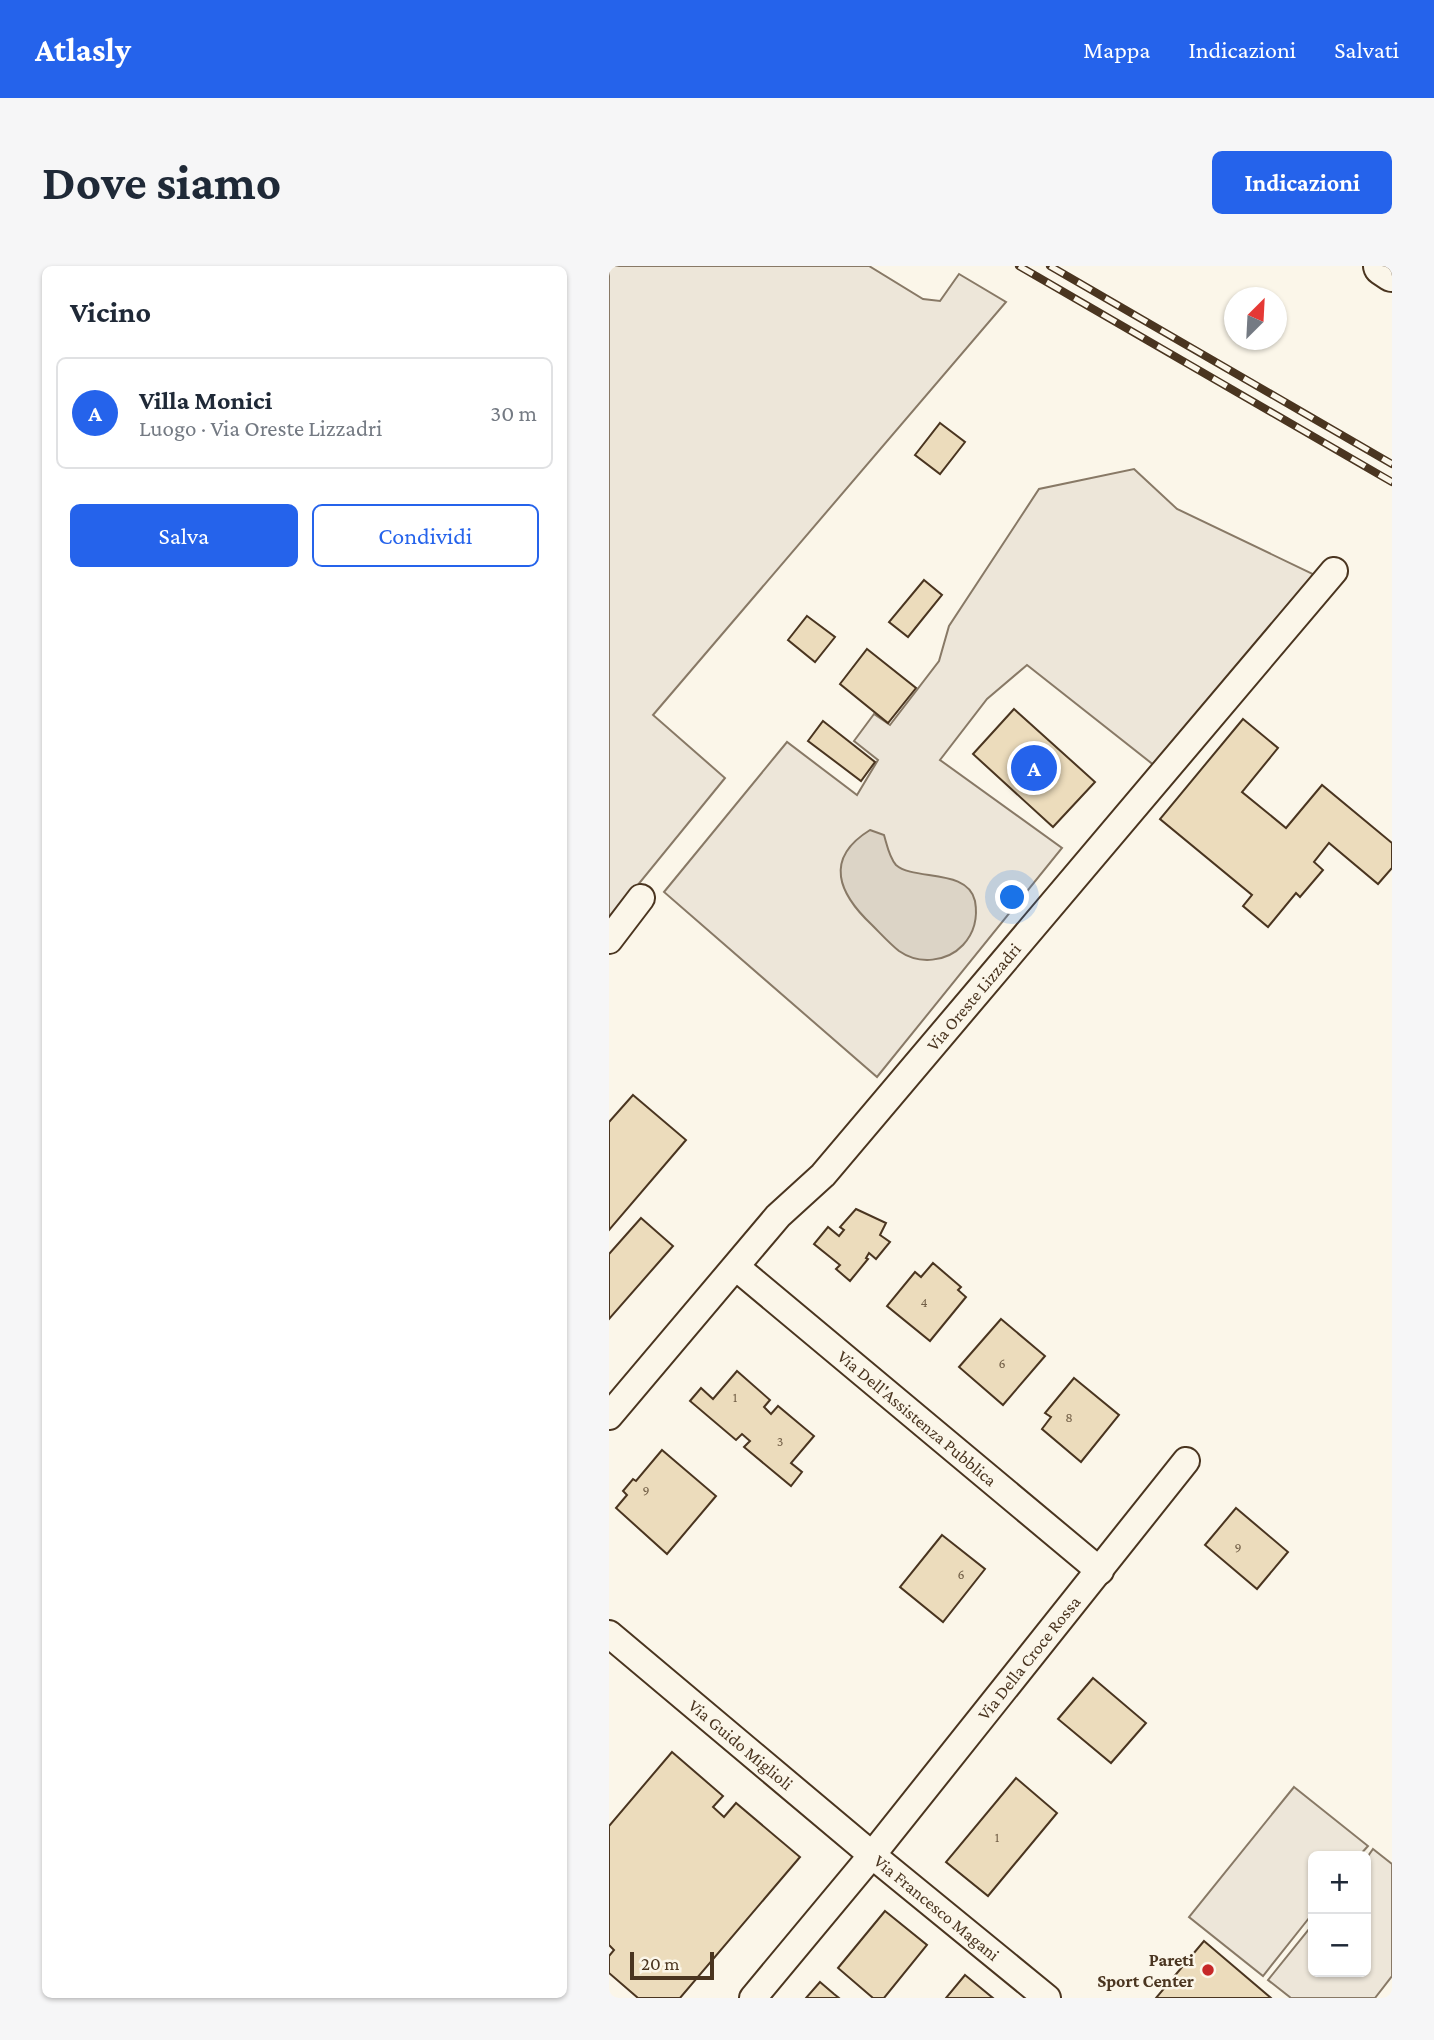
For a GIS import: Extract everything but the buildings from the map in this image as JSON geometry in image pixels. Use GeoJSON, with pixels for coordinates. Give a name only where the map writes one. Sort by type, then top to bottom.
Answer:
{"type":"FeatureCollection","features":[{"type":"Feature","properties":{"kind":"highway"},"geometry":{"type":"LineString","coordinates":[[1383,266],[1392,272]]}},
{"type":"Feature","properties":{"kind":"street","name":"Via Oreste Lizzadri"},"geometry":{"type":"LineString","coordinates":[[609,1416],[783,1211],[823,1175],[1334,571]]}},
{"type":"Feature","properties":{"kind":"street"},"geometry":{"type":"LineString","coordinates":[[609,940],[641,898]]}},
{"type":"Feature","properties":{"kind":"street","name":"Via Dell'Assistenza Pubblica"},"geometry":{"type":"LineString","coordinates":[[736,1267],[1100,1571]]}},
{"type":"Feature","properties":{"kind":"street","name":"Via Della Croce Rossa"},"geometry":{"type":"LineString","coordinates":[[872,1855],[1186,1461]]}},
{"type":"Feature","properties":{"kind":"street","name":"Via Guido Miglioli"},"geometry":{"type":"LineString","coordinates":[[609,1634],[872,1855]]}},
{"type":"Feature","properties":{"kind":"street","name":"Via Francesco Magani"},"geometry":{"type":"LineString","coordinates":[[753,1998],[872,1855],[1047,1998]]}},
{"type":"Feature","properties":{"kind":"shaded area"},"geometry":{"type":"Polygon","coordinates":[[[609,266],[869,266],[923,299],[940,301],[959,274],[1006,302],[653,715],[725,778],[632,892],[609,929],[609,266]]]}},
{"type":"Feature","properties":{"kind":"shaded area"},"geometry":{"type":"Polygon","coordinates":[[[1134,469],[1177,509],[1317,576],[1155,766],[1027,665],[987,699],[940,760],[1062,848],[877,1077],[664,892],[787,742],[857,795],[878,760],[854,741],[874,714],[890,725],[939,661],[949,626],[1039,489],[1134,469]]]}},
{"type":"Feature","properties":{"kind":"shaded area"},"geometry":{"type":"Polygon","coordinates":[[[870,830],[884,835],[890,855],[896,865],[904,870],[952,879],[970,891],[976,907],[975,925],[967,940],[956,951],[933,960],[907,955],[889,942],[851,901],[844,889],[841,865],[855,841],[870,830]]]}},
{"type":"Feature","properties":{"kind":"shaded area"},"geometry":{"type":"Polygon","coordinates":[[[1294,1787],[1368,1846],[1364,1851],[1308,1851],[1308,1919],[1263,1976],[1189,1917],[1294,1787]]]}},
{"type":"Feature","properties":{"kind":"shaded area"},"geometry":{"type":"Polygon","coordinates":[[[1373,1849],[1392,1864],[1392,1976],[1375,1998],[1291,1998],[1268,1980],[1308,1930],[1308,1977],[1371,1977],[1373,1849]]]}},
{"type":"Feature","properties":{"kind":"railway"},"geometry":{"type":"LineString","coordinates":[[1019,266],[1392,482]]}},
{"type":"Feature","properties":{"kind":"railway"},"geometry":{"type":"LineString","coordinates":[[1050,266],[1392,464]]}},
{"type":"Feature","properties":{"kind":"place","name":"Villa Monici"},"geometry":{"type":"Point","coordinates":[1034,768]}},
{"type":"Feature","properties":{"kind":"place","name":"Pareti Sport Center"},"geometry":{"type":"Point","coordinates":[1208,1970]}}]}
